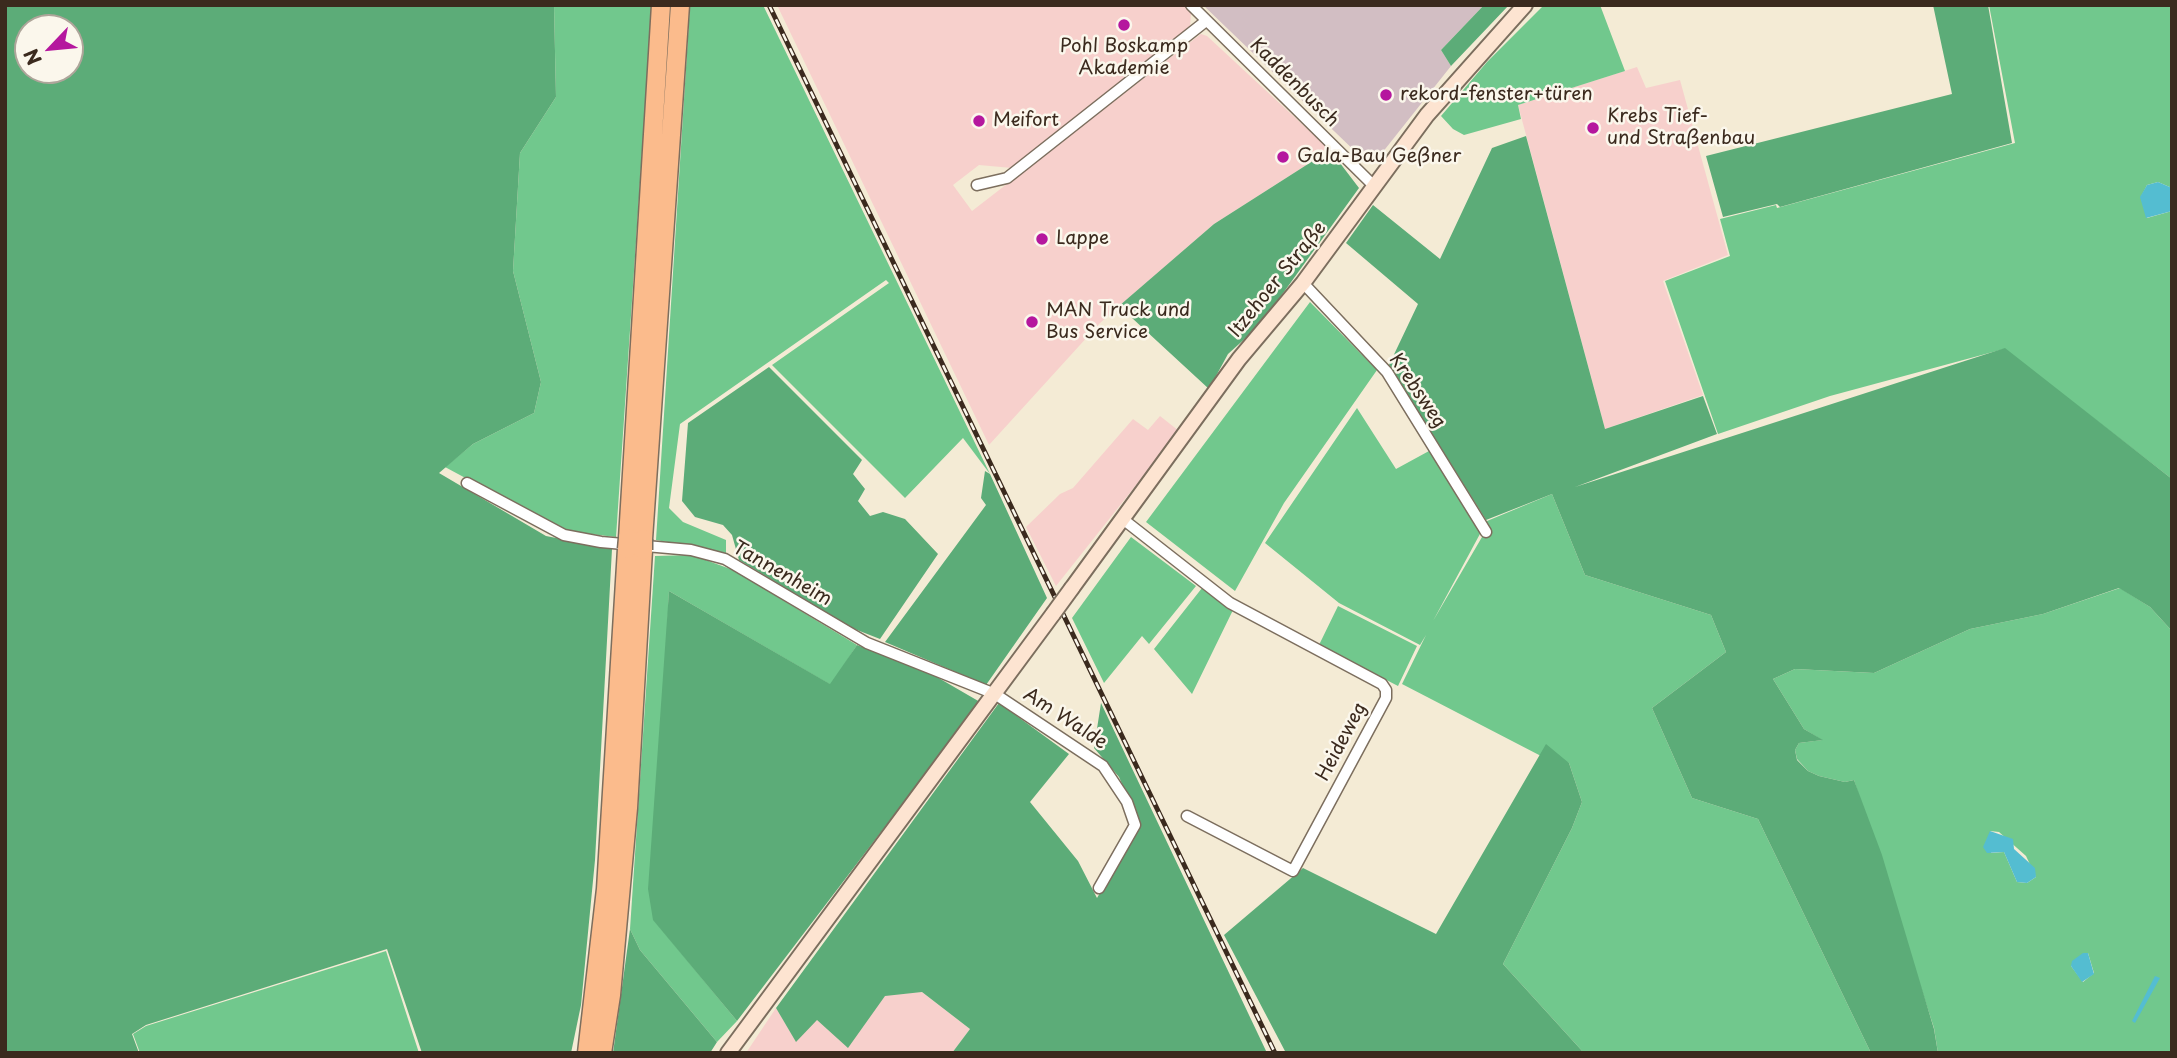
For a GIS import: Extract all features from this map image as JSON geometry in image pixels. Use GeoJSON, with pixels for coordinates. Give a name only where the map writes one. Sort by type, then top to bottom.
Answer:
{"type":"FeatureCollection","features":[{"type":"Feature","properties":{"kind":"highway"},"geometry":{"type":"LineString","coordinates":[[602,1053],[627,821],[635,544],[661,5]]}},
{"type":"Feature","properties":{"kind":"highway"},"geometry":{"type":"LineString","coordinates":[[587,1053],[596,994],[680,5]]}},
{"type":"Feature","properties":{"kind":"main road","name":"Itzehoer Straße"},"geometry":{"type":"LineString","coordinates":[[728,1053],[1124,520],[1239,359],[1303,283],[1373,185],[1435,106],[1525,5]]}},
{"type":"Feature","properties":{"kind":"street","name":"Kaddenbusch"},"geometry":{"type":"LineString","coordinates":[[1191,5],[1373,185]]}},
{"type":"Feature","properties":{"kind":"street"},"geometry":{"type":"LineString","coordinates":[[977,185],[1007,178],[1206,20]]}},
{"type":"Feature","properties":{"kind":"street","name":"Krebsweg"},"geometry":{"type":"LineString","coordinates":[[1303,283],[1387,372],[1486,532]]}},
{"type":"Feature","properties":{"kind":"street","name":"Tannenheim"},"geometry":{"type":"LineString","coordinates":[[467,484],[564,535],[601,542],[691,550],[725,559],[867,643],[995,694]]}},
{"type":"Feature","properties":{"kind":"street","name":"Heideweg"},"geometry":{"type":"LineString","coordinates":[[1124,520],[1230,603],[1382,684],[1386,690],[1386,698],[1293,871],[1187,816]]}},
{"type":"Feature","properties":{"kind":"street","name":"Am Walde"},"geometry":{"type":"LineString","coordinates":[[995,694],[1103,766],[1127,802],[1135,825],[1098,888]]}},
{"type":"Feature","properties":{"kind":"shaded area"},"geometry":{"type":"Polygon","coordinates":[[[777,5],[1183,5],[1191,13],[1190,28],[1012,168],[979,165],[953,185],[972,211],[1201,34],[1207,36],[1330,150],[1214,224],[1100,323],[989,445],[777,5]]]}},
{"type":"Feature","properties":{"kind":"shaded area"},"geometry":{"type":"Polygon","coordinates":[[[1203,5],[1484,5],[1441,50],[1451,66],[1382,153],[1371,158],[1361,157],[1203,5]]]}},
{"type":"Feature","properties":{"kind":"shaded area"},"geometry":{"type":"Polygon","coordinates":[[[1637,67],[1646,88],[1680,80],[1728,255],[1663,281],[1703,395],[1605,429],[1518,105],[1637,67]]]}},
{"type":"Feature","properties":{"kind":"shaded area"},"geometry":{"type":"Polygon","coordinates":[[[1160,416],[1179,431],[1056,586],[1026,527],[1060,494],[1073,488],[1133,419],[1148,430],[1160,416]]]}},
{"type":"Feature","properties":{"kind":"shaded area"},"geometry":{"type":"Polygon","coordinates":[[[922,992],[970,1029],[952,1053],[746,1053],[776,1008],[796,1041],[816,1019],[848,1047],[885,995],[922,992]]]}},
{"type":"Feature","properties":{"kind":"green space"},"geometry":{"type":"Polygon","coordinates":[[[5,5],[554,5],[556,97],[520,153],[513,271],[541,382],[534,413],[473,444],[439,473],[546,536],[612,549],[595,860],[581,1005],[571,1053],[422,1053],[387,949],[146,1025],[132,1034],[139,1053],[5,1053],[5,5]]]}},
{"type":"Feature","properties":{"kind":"green space"},"geometry":{"type":"Polygon","coordinates":[[[554,5],[652,5],[616,537],[564,531],[445,467],[473,444],[534,413],[541,382],[513,271],[520,153],[556,97],[554,5]]]}},
{"type":"Feature","properties":{"kind":"green space"},"geometry":{"type":"Polygon","coordinates":[[[690,5],[763,5],[990,474],[963,438],[905,498],[772,365],[889,283],[886,280],[680,424],[669,508],[683,522],[726,540],[726,553],[656,540],[690,5]]]}},
{"type":"Feature","properties":{"kind":"green space"},"geometry":{"type":"Polygon","coordinates":[[[1484,5],[1509,5],[1451,66],[1441,50],[1484,5]]]}},
{"type":"Feature","properties":{"kind":"green space"},"geometry":{"type":"Polygon","coordinates":[[[1544,5],[1600,5],[1625,71],[1518,105],[1521,119],[1464,135],[1453,129],[1441,116],[1487,62],[1544,5]]]}},
{"type":"Feature","properties":{"kind":"green space"},"geometry":{"type":"Polygon","coordinates":[[[1933,5],[1988,5],[2012,143],[1780,207],[1777,204],[1723,217],[1706,156],[1952,94],[1933,5]]]}},
{"type":"Feature","properties":{"kind":"green space"},"geometry":{"type":"Polygon","coordinates":[[[1989,5],[2172,5],[2172,188],[2158,182],[2147,185],[2141,197],[2147,218],[2172,211],[2172,479],[2004,349],[1830,396],[1718,434],[1665,281],[1730,256],[1720,219],[1776,205],[1777,208],[2015,143],[1989,5]]]}},
{"type":"Feature","properties":{"kind":"green space"},"geometry":{"type":"Polygon","coordinates":[[[1526,136],[1605,429],[1703,396],[1717,434],[1575,487],[2005,348],[2172,479],[2172,631],[2150,607],[2119,588],[2043,614],[1970,629],[1874,673],[1795,669],[1773,679],[1804,729],[1823,740],[1799,743],[1795,750],[1797,760],[1808,771],[1819,776],[1845,782],[1854,780],[1882,855],[1934,1029],[1938,1053],[1871,1053],[1758,819],[1692,798],[1652,708],[1726,652],[1711,615],[1585,575],[1552,494],[1486,520],[1389,365],[1418,304],[1346,243],[1373,205],[1440,259],[1492,148],[1526,136]]]}},
{"type":"Feature","properties":{"kind":"green space"},"geometry":{"type":"Polygon","coordinates":[[[1330,150],[1359,188],[1260,325],[1228,354],[1209,389],[1119,306],[1214,224],[1330,150]]]}},
{"type":"Feature","properties":{"kind":"green space"},"geometry":{"type":"Polygon","coordinates":[[[1310,302],[1377,370],[1284,503],[1235,591],[1146,522],[1310,302]]]}},
{"type":"Feature","properties":{"kind":"green space"},"geometry":{"type":"Polygon","coordinates":[[[769,367],[862,460],[853,474],[865,489],[858,501],[870,516],[883,512],[905,519],[938,554],[880,639],[852,628],[739,560],[732,535],[723,525],[695,517],[682,501],[688,423],[769,367]]]}},
{"type":"Feature","properties":{"kind":"green space"},"geometry":{"type":"Polygon","coordinates":[[[1357,408],[1396,469],[1429,451],[1481,532],[1433,621],[1482,537],[1487,521],[1552,494],[1585,575],[1711,615],[1726,652],[1652,708],[1692,798],[1758,819],[1871,1053],[1584,1053],[1503,964],[1572,828],[1582,802],[1569,763],[1541,756],[1402,684],[1426,635],[1420,645],[1339,603],[1265,543],[1357,408]]]}},
{"type":"Feature","properties":{"kind":"green space"},"geometry":{"type":"Polygon","coordinates":[[[985,471],[990,474],[1047,598],[986,685],[885,642],[986,505],[981,498],[985,471]]]}},
{"type":"Feature","properties":{"kind":"green space"},"geometry":{"type":"Polygon","coordinates":[[[1131,537],[1196,586],[1149,644],[1142,636],[1104,683],[1072,618],[1131,537]]]}},
{"type":"Feature","properties":{"kind":"green space"},"geometry":{"type":"Polygon","coordinates":[[[692,555],[733,570],[857,645],[831,685],[669,591],[654,920],[737,1021],[717,1042],[640,950],[630,929],[655,556],[692,555]]]}},
{"type":"Feature","properties":{"kind":"green space"},"geometry":{"type":"Polygon","coordinates":[[[1202,588],[1233,610],[1192,694],[1154,649],[1202,588]]]}},
{"type":"Feature","properties":{"kind":"green space"},"geometry":{"type":"Polygon","coordinates":[[[2120,588],[2150,607],[2172,631],[2172,1053],[1938,1053],[1934,1028],[1854,780],[1845,782],[1819,776],[1808,771],[1797,759],[1795,750],[1799,743],[1822,740],[1804,729],[1773,679],[1795,669],[1874,673],[1970,629],[2043,614],[2120,588]],[[1990,831],[1991,853],[2004,852],[2017,882],[2027,883],[2036,877],[2026,856],[1999,832],[1990,831]],[[2088,953],[2071,966],[2083,982],[2094,973],[2088,953]]]}},
{"type":"Feature","properties":{"kind":"green space"},"geometry":{"type":"Polygon","coordinates":[[[669,591],[830,684],[857,645],[930,673],[980,702],[737,1021],[653,920],[648,889],[669,591]]]}},
{"type":"Feature","properties":{"kind":"green space"},"geometry":{"type":"Polygon","coordinates":[[[1338,606],[1417,646],[1398,686],[1319,645],[1338,606]]]}},
{"type":"Feature","properties":{"kind":"green space"},"geometry":{"type":"Polygon","coordinates":[[[999,703],[1069,754],[1030,802],[1078,861],[1097,898],[1140,824],[1119,777],[1094,748],[1101,703],[1267,1053],[952,1053],[970,1029],[922,992],[885,996],[848,1048],[817,1020],[796,1042],[776,1008],[999,703]]]}},
{"type":"Feature","properties":{"kind":"green space"},"geometry":{"type":"Polygon","coordinates":[[[1546,744],[1569,763],[1582,802],[1572,828],[1503,964],[1584,1053],[1286,1053],[1224,935],[1303,868],[1436,934],[1546,744]]]}},
{"type":"Feature","properties":{"kind":"green space"},"geometry":{"type":"Polygon","coordinates":[[[630,929],[640,950],[717,1042],[710,1053],[613,1053],[630,929]]]}},
{"type":"Feature","properties":{"kind":"green space"},"geometry":{"type":"Polygon","coordinates":[[[386,951],[419,1053],[140,1053],[133,1034],[146,1026],[386,951]]]}},
{"type":"Feature","properties":{"kind":"water"},"geometry":{"type":"Polygon","coordinates":[[[2158,182],[2172,188],[2172,211],[2146,218],[2140,197],[2147,185],[2158,182]]]}},
{"type":"Feature","properties":{"kind":"water"},"geometry":{"type":"Polygon","coordinates":[[[1990,831],[2013,839],[2014,849],[2035,868],[2036,877],[2027,883],[2017,882],[2004,852],[1987,853],[1983,847],[1990,831]]]}},
{"type":"Feature","properties":{"kind":"water"},"geometry":{"type":"Polygon","coordinates":[[[2083,953],[2088,953],[2094,974],[2082,982],[2071,966],[2072,961],[2083,953]]]}},
{"type":"Feature","properties":{"kind":"water"},"geometry":{"type":"Polygon","coordinates":[[[2155,976],[2160,978],[2135,1023],[2132,1021],[2155,976]]]}},
{"type":"Feature","properties":{"kind":"railway"},"geometry":{"type":"LineString","coordinates":[[769,5],[1275,1053]]}},
{"type":"Feature","properties":{"kind":"place","name":"Pohl Boskamp Akademie"},"geometry":{"type":"Point","coordinates":[1124,25]}},
{"type":"Feature","properties":{"kind":"place","name":"rekord-fenster+türen"},"geometry":{"type":"Point","coordinates":[1386,95]}},
{"type":"Feature","properties":{"kind":"place","name":"Meifort"},"geometry":{"type":"Point","coordinates":[979,121]}},
{"type":"Feature","properties":{"kind":"place","name":"Krebs Tief- und Straßenbau"},"geometry":{"type":"Point","coordinates":[1593,128]}},
{"type":"Feature","properties":{"kind":"place","name":"Gala-Bau Geßner"},"geometry":{"type":"Point","coordinates":[1283,157]}},
{"type":"Feature","properties":{"kind":"place","name":"Lappe"},"geometry":{"type":"Point","coordinates":[1042,239]}},
{"type":"Feature","properties":{"kind":"place","name":"MAN Truck und Bus Service"},"geometry":{"type":"Point","coordinates":[1032,322]}}]}
